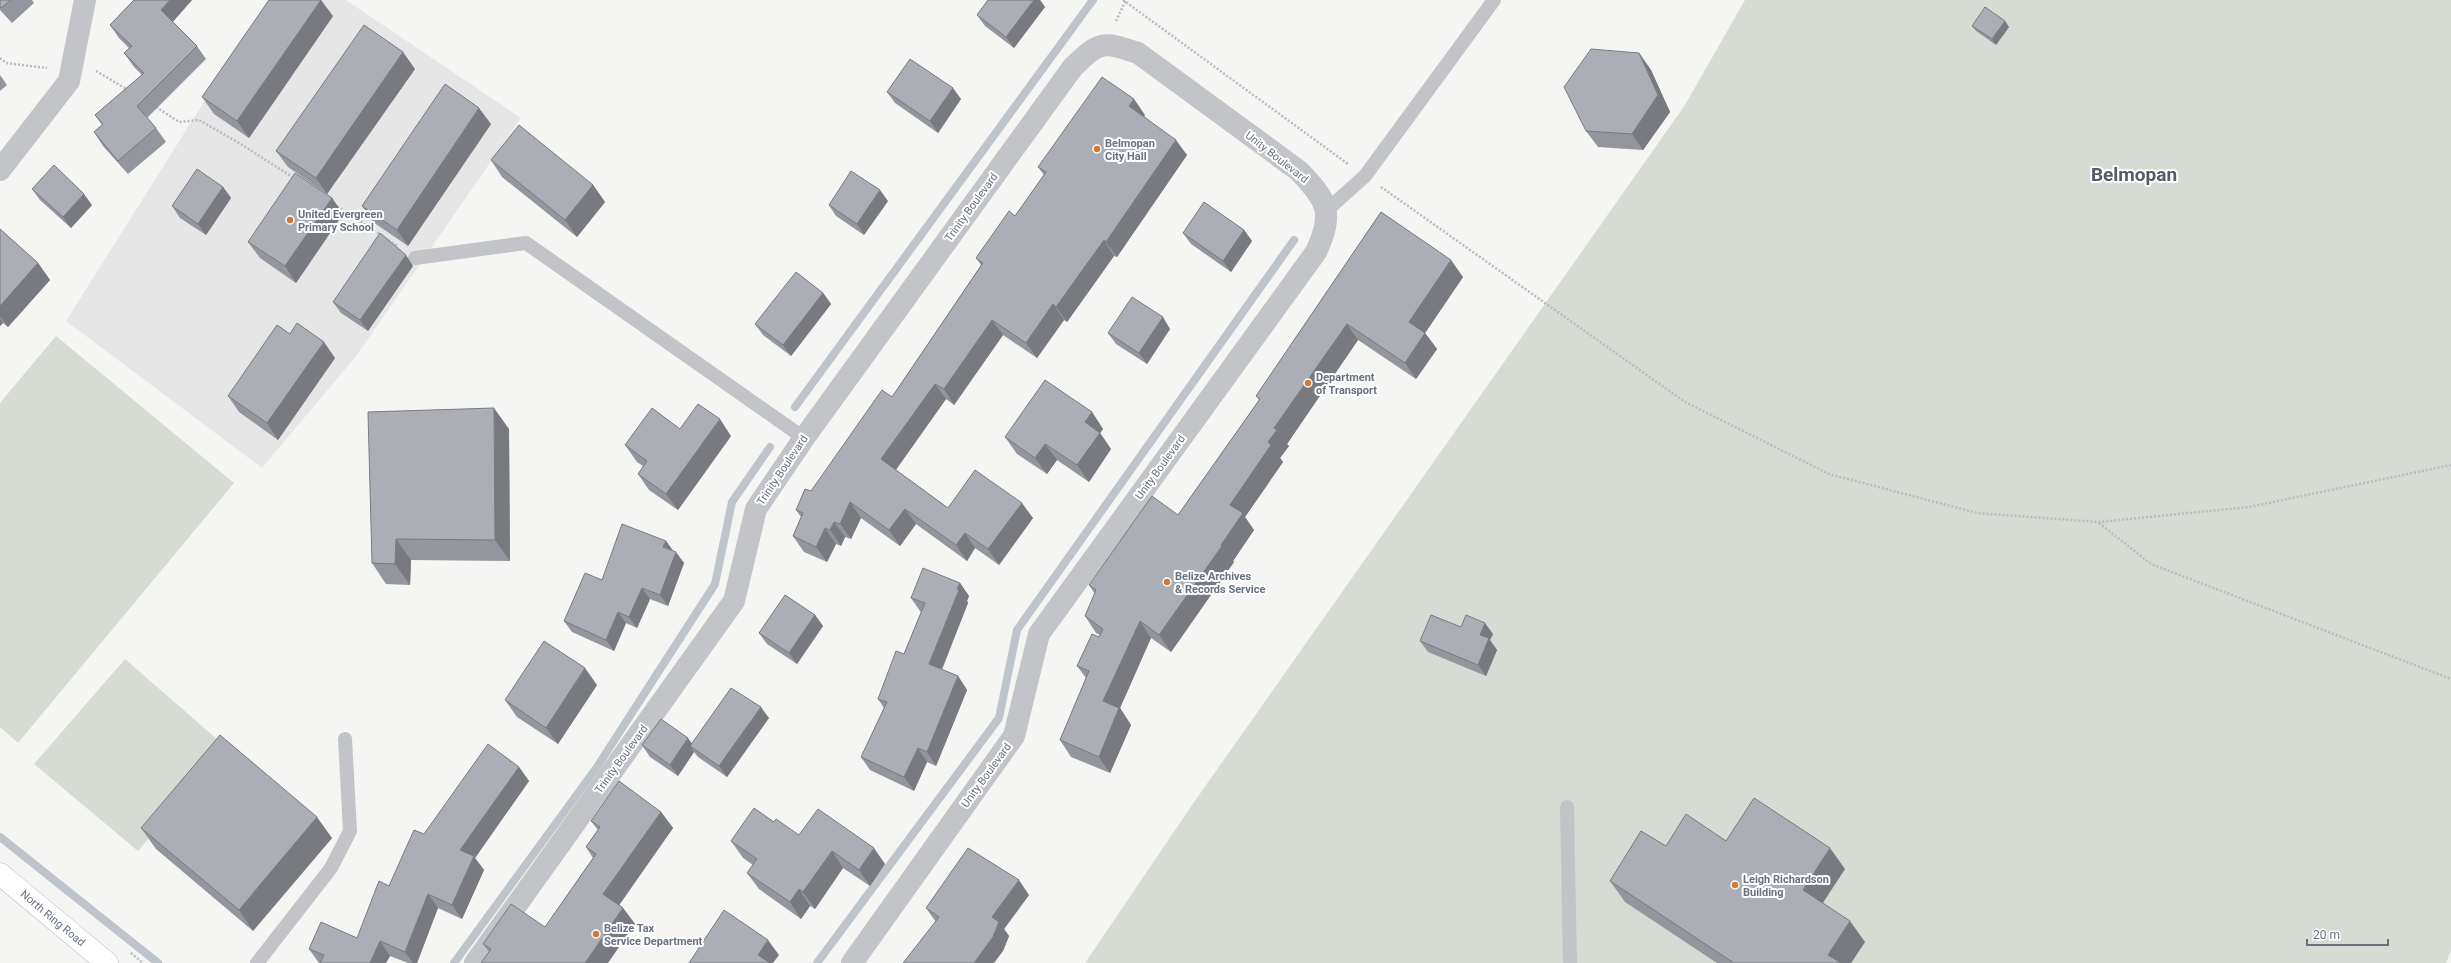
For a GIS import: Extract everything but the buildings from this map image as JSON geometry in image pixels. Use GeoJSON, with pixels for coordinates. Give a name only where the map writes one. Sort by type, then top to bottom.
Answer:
{"type":"FeatureCollection","features":[{"type":"Feature","properties":{"kind":"main road","name":"North Ring Road"},"geometry":{"type":"LineString","coordinates":[[0,874],[107,963]]}},
{"type":"Feature","properties":{"kind":"street"},"geometry":{"type":"LineString","coordinates":[[0,170],[69,81],[85,0]]}},
{"type":"Feature","properties":{"kind":"street","name":"Unity Boulevard"},"geometry":{"type":"LineString","coordinates":[[852,963],[1014,736],[1039,634],[1316,252],[1325,233],[1327,210],[1318,190],[1299,171],[1138,53],[1106,44]]}},
{"type":"Feature","properties":{"kind":"street","name":"Trinity Boulevard"},"geometry":{"type":"LineString","coordinates":[[475,963],[734,601],[756,509],[804,438],[1072,67],[1089,52],[1106,44]]}},
{"type":"Feature","properties":{"kind":"lane"},"geometry":{"type":"LineString","coordinates":[[1327,210],[1365,176],[1494,0]]}},
{"type":"Feature","properties":{"kind":"lane"},"geometry":{"type":"LineString","coordinates":[[415,258],[526,243],[804,438]]}},
{"type":"Feature","properties":{"kind":"lane"},"geometry":{"type":"LineString","coordinates":[[257,963],[331,868],[350,831],[345,739]]}},
{"type":"Feature","properties":{"kind":"lane"},"geometry":{"type":"LineString","coordinates":[[1567,807],[1570,963]]}},
{"type":"Feature","properties":{"kind":"path"},"geometry":{"type":"LineString","coordinates":[[1123,0],[1365,176],[1685,402],[1829,474],[1976,513],[2099,522],[2249,507],[2451,465]]}},
{"type":"Feature","properties":{"kind":"path"},"geometry":{"type":"LineString","coordinates":[[0,58],[6,63],[71,71],[94,70],[133,93]]}},
{"type":"Feature","properties":{"kind":"path"},"geometry":{"type":"LineString","coordinates":[[153,105],[179,122],[198,120],[239,142],[298,181]]}},
{"type":"Feature","properties":{"kind":"path"},"geometry":{"type":"LineString","coordinates":[[330,202],[415,258]]}},
{"type":"Feature","properties":{"kind":"path"},"geometry":{"type":"LineString","coordinates":[[2099,522],[2151,564],[2451,679]]}},
{"type":"Feature","properties":{"kind":"shaded area","name":"United Evergreen Primary School"},"geometry":{"type":"Polygon","coordinates":[[[268,0],[346,0],[521,118],[357,355],[262,468],[66,321],[268,0]]]}},
{"type":"Feature","properties":{"kind":"shaded area"},"geometry":{"type":"Polygon","coordinates":[[[1745,0],[2451,0],[2451,951],[2446,963],[1085,963],[1192,805],[1685,105],[1745,0]]]}},
{"type":"Feature","properties":{"kind":"shaded area"},"geometry":{"type":"Polygon","coordinates":[[[56,336],[234,483],[18,743],[0,727],[0,403],[56,336]]]}},
{"type":"Feature","properties":{"kind":"shaded area"},"geometry":{"type":"Polygon","coordinates":[[[125,659],[226,747],[138,851],[34,764],[125,659]]]}},
{"type":"Feature","properties":{"kind":"waterway"},"geometry":{"type":"LineString","coordinates":[[795,407],[1093,0]]}},
{"type":"Feature","properties":{"kind":"waterway"},"geometry":{"type":"LineString","coordinates":[[817,963],[999,718],[1017,630],[1294,240]]}},
{"type":"Feature","properties":{"kind":"waterway"},"geometry":{"type":"LineString","coordinates":[[454,963],[597,767],[715,584],[732,502],[770,447]]}},
{"type":"Feature","properties":{"kind":"waterway"},"geometry":{"type":"LineString","coordinates":[[0,837],[158,963]]}},
{"type":"Feature","properties":{"kind":"place","name":"Belmopan City Hall"},"geometry":{"type":"Point","coordinates":[1097,149]}},
{"type":"Feature","properties":{"kind":"place","name":"United Evergreen Primary School"},"geometry":{"type":"Point","coordinates":[290,220]}},
{"type":"Feature","properties":{"kind":"place","name":"Department of Transport"},"geometry":{"type":"Point","coordinates":[1308,383]}},
{"type":"Feature","properties":{"kind":"place","name":"Belize Archives & Records Service"},"geometry":{"type":"Point","coordinates":[1167,582]}},
{"type":"Feature","properties":{"kind":"place","name":"Leigh Richardson Building"},"geometry":{"type":"Point","coordinates":[1735,885]}},
{"type":"Feature","properties":{"kind":"place","name":"Belize Tax Service Department"},"geometry":{"type":"Point","coordinates":[596,934]}},
{"type":"Feature","properties":{"kind":"district","name":"Belmopan"},"geometry":{"type":"Point","coordinates":[2134,174]}}]}
